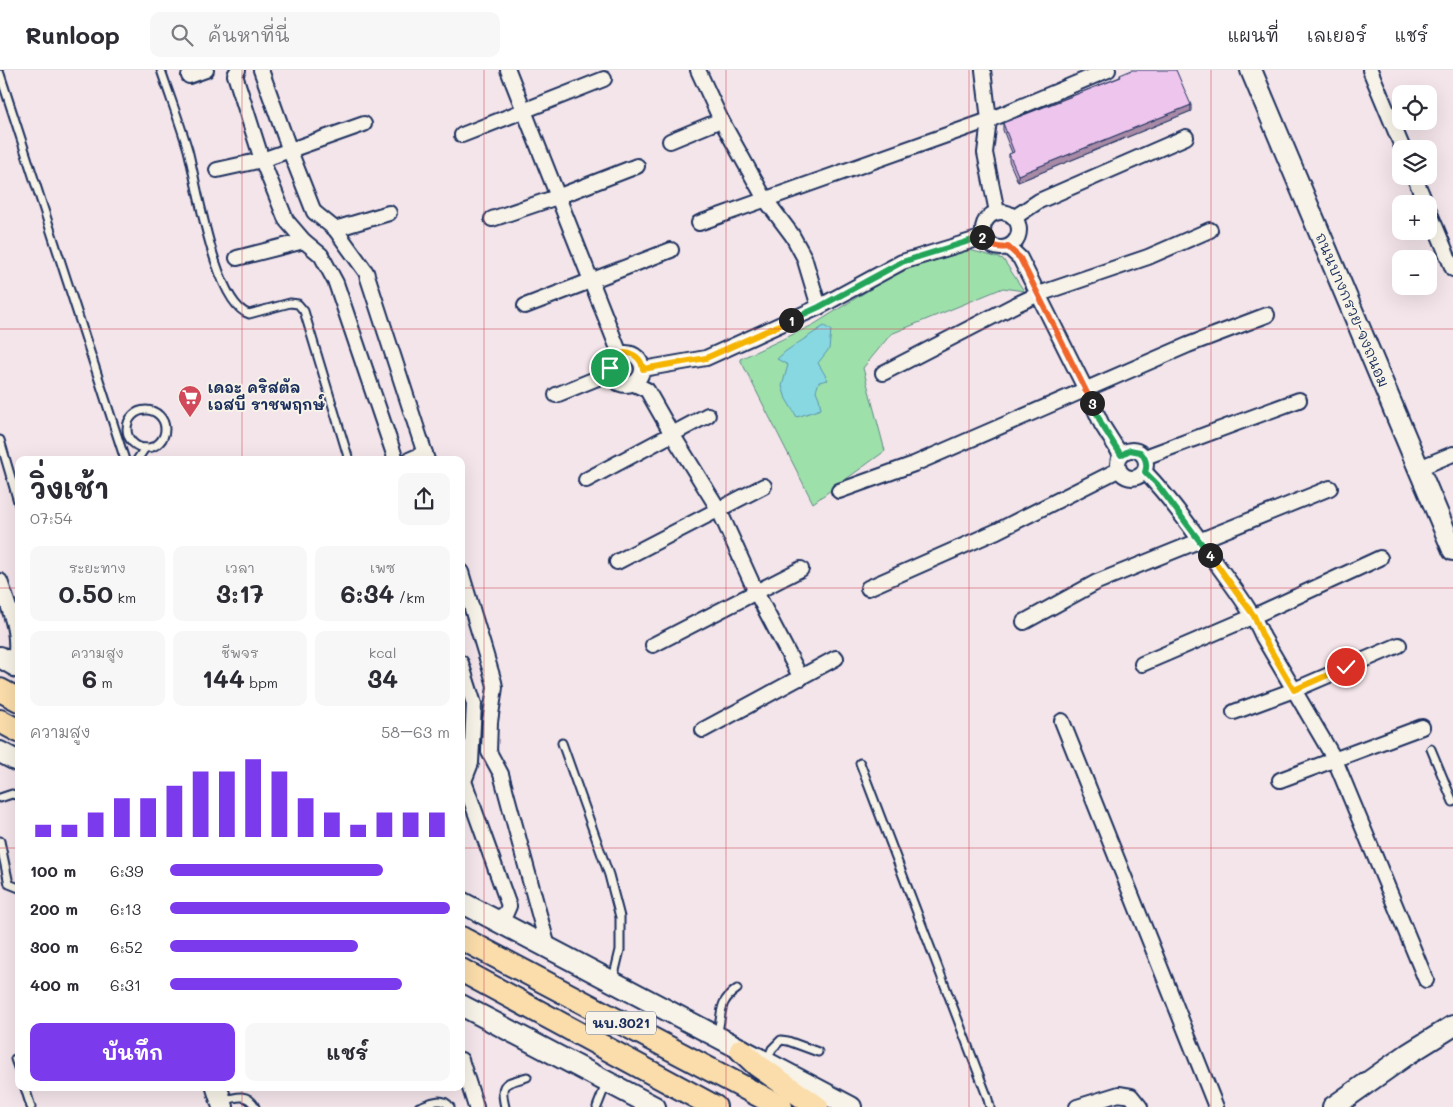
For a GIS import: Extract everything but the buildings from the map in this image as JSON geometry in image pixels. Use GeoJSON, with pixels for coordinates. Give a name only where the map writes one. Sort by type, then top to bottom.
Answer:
{"type":"FeatureCollection","features":[{"type":"Feature","properties":{"kind":"main road","name":"ถนนบางกรวย-จงถนอม"},"geometry":{"type":"LineString","coordinates":[[1251,70],[1453,550]]}},
{"type":"Feature","properties":{"kind":"main road"},"geometry":{"type":"LineString","coordinates":[[0,690],[15,698]]}},
{"type":"Feature","properties":{"kind":"main road"},"geometry":{"type":"LineString","coordinates":[[0,721],[15,729]]}},
{"type":"Feature","properties":{"kind":"main road"},"geometry":{"type":"LineString","coordinates":[[0,752],[15,760]]}},
{"type":"Feature","properties":{"kind":"main road","name":"นบ.3021"},"geometry":{"type":"LineString","coordinates":[[465,904],[851,1107]]}},
{"type":"Feature","properties":{"kind":"main road","name":"นบ.3021"},"geometry":{"type":"LineString","coordinates":[[465,940],[781,1107]]}},
{"type":"Feature","properties":{"kind":"main road","name":"นบ.3021"},"geometry":{"type":"LineString","coordinates":[[465,972],[715,1107]]}},
{"type":"Feature","properties":{"kind":"main road"},"geometry":{"type":"LineString","coordinates":[[465,1007],[655,1107]]}},
{"type":"Feature","properties":{"kind":"main road"},"geometry":{"type":"LineString","coordinates":[[1333,1107],[1408,1054],[1453,1026]]}},
{"type":"Feature","properties":{"kind":"main road"},"geometry":{"type":"LineString","coordinates":[[742,1050],[757,1064],[817,1107]]}},
{"type":"Feature","properties":{"kind":"street"},"geometry":{"type":"LineString","coordinates":[[189,76],[206,70]]}},
{"type":"Feature","properties":{"kind":"street"},"geometry":{"type":"LineString","coordinates":[[238,70],[235,75],[262,160],[286,220],[304,241],[321,255],[336,283],[395,456]]}},
{"type":"Feature","properties":{"kind":"street"},"geometry":{"type":"LineString","coordinates":[[261,70],[314,212],[335,229],[366,272],[384,334],[426,456]]}},
{"type":"Feature","properties":{"kind":"street"},"geometry":{"type":"LineString","coordinates":[[508,70],[620,354]]}},
{"type":"Feature","properties":{"kind":"street"},"geometry":{"type":"LineString","coordinates":[[698,70],[721,120],[765,199],[792,235],[804,257],[819,307]]}},
{"type":"Feature","properties":{"kind":"street"},"geometry":{"type":"LineString","coordinates":[[984,70],[989,120],[985,153],[997,212]]}},
{"type":"Feature","properties":{"kind":"street"},"geometry":{"type":"LineString","coordinates":[[699,223],[989,120],[1108,70]]}},
{"type":"Feature","properties":{"kind":"street"},"geometry":{"type":"LineString","coordinates":[[1370,70],[1399,140]]}},
{"type":"Feature","properties":{"kind":"street"},"geometry":{"type":"LineString","coordinates":[[462,135],[604,79]]}},
{"type":"Feature","properties":{"kind":"street"},"geometry":{"type":"LineString","coordinates":[[670,141],[721,120]]}},
{"type":"Feature","properties":{"kind":"street"},"geometry":{"type":"LineString","coordinates":[[217,170],[262,160],[364,124]]}},
{"type":"Feature","properties":{"kind":"street"},"geometry":{"type":"LineString","coordinates":[[1014,217],[1039,201],[1186,138]]}},
{"type":"Feature","properties":{"kind":"street"},"geometry":{"type":"LineString","coordinates":[[492,218],[557,197],[637,166]]}},
{"type":"Feature","properties":{"kind":"street"},"geometry":{"type":"LineString","coordinates":[[1004,211],[1014,217],[1020,227],[1017,239],[1008,247],[992,246],[984,237],[983,230],[987,218],[997,212],[1004,211]]}},
{"type":"Feature","properties":{"kind":"street"},"geometry":{"type":"LineString","coordinates":[[335,229],[389,213]]}},
{"type":"Feature","properties":{"kind":"street"},"geometry":{"type":"LineString","coordinates":[[883,373],[1015,304],[1148,257],[1210,230]]}},
{"type":"Feature","properties":{"kind":"street"},"geometry":{"type":"LineString","coordinates":[[1437,230],[1453,269]]}},
{"type":"Feature","properties":{"kind":"street"},"geometry":{"type":"LineString","coordinates":[[643,369],[706,358],[819,307],[902,262],[984,237]]}},
{"type":"Feature","properties":{"kind":"street"},"geometry":{"type":"LineString","coordinates":[[237,258],[304,241]]}},
{"type":"Feature","properties":{"kind":"street"},"geometry":{"type":"LineString","coordinates":[[1008,247],[1020,258],[1102,425],[1121,455]]}},
{"type":"Feature","properties":{"kind":"street"},"geometry":{"type":"LineString","coordinates":[[525,306],[671,250]]}},
{"type":"Feature","properties":{"kind":"street"},"geometry":{"type":"LineString","coordinates":[[839,491],[914,464],[1188,345],[1267,315]]}},
{"type":"Feature","properties":{"kind":"street"},"geometry":{"type":"LineString","coordinates":[[634,384],[640,377],[643,369],[642,364],[636,355],[631,353],[620,354],[610,364],[612,378],[624,386],[634,384],[647,390],[719,510],[756,592],[801,678]]}},
{"type":"Feature","properties":{"kind":"street"},"geometry":{"type":"LineString","coordinates":[[556,395],[610,373]]}},
{"type":"Feature","properties":{"kind":"street"},"geometry":{"type":"LineString","coordinates":[[1145,457],[1299,400]]}},
{"type":"Feature","properties":{"kind":"street"},"geometry":{"type":"LineString","coordinates":[[586,480],[708,415]]}},
{"type":"Feature","properties":{"kind":"street"},"geometry":{"type":"LineString","coordinates":[[1130,450],[1140,452],[1145,457],[1147,467],[1145,472],[1138,477],[1126,476],[1118,470],[1117,465],[1121,455],[1130,450]]}},
{"type":"Feature","properties":{"kind":"street"},"geometry":{"type":"LineString","coordinates":[[1419,468],[1453,454]]}},
{"type":"Feature","properties":{"kind":"street"},"geometry":{"type":"LineString","coordinates":[[868,588],[997,531],[1118,470]]}},
{"type":"Feature","properties":{"kind":"street"},"geometry":{"type":"LineString","coordinates":[[1145,472],[1157,484],[1254,616],[1263,637],[1335,760],[1426,980]]}},
{"type":"Feature","properties":{"kind":"street"},"geometry":{"type":"LineString","coordinates":[[616,562],[764,486]]}},
{"type":"Feature","properties":{"kind":"street"},"geometry":{"type":"LineString","coordinates":[[1024,622],[1097,582],[1330,488]]}},
{"type":"Feature","properties":{"kind":"street"},"geometry":{"type":"LineString","coordinates":[[1142,664],[1254,616],[1380,558]]}},
{"type":"Feature","properties":{"kind":"street"},"geometry":{"type":"LineString","coordinates":[[653,645],[801,569]]}},
{"type":"Feature","properties":{"kind":"street"},"geometry":{"type":"LineString","coordinates":[[0,581],[15,632]]}},
{"type":"Feature","properties":{"kind":"street"},"geometry":{"type":"LineString","coordinates":[[465,585],[495,687],[490,722],[489,752],[501,774],[548,947]]}},
{"type":"Feature","properties":{"kind":"street"},"geometry":{"type":"LineString","coordinates":[[1234,712],[1294,690],[1399,645]]}},
{"type":"Feature","properties":{"kind":"street"},"geometry":{"type":"LineString","coordinates":[[703,730],[836,658]]}},
{"type":"Feature","properties":{"kind":"street"},"geometry":{"type":"LineString","coordinates":[[465,676],[474,704],[471,763],[465,778]]}},
{"type":"Feature","properties":{"kind":"street"},"geometry":{"type":"LineString","coordinates":[[1062,721],[1216,1107]]}},
{"type":"Feature","properties":{"kind":"street"},"geometry":{"type":"LineString","coordinates":[[1280,780],[1422,727]]}},
{"type":"Feature","properties":{"kind":"street"},"geometry":{"type":"LineString","coordinates":[[465,784],[509,906],[506,913],[496,920]]}},
{"type":"Feature","properties":{"kind":"street"},"geometry":{"type":"LineString","coordinates":[[465,1073],[476,1107]]}},
{"type":"Feature","properties":{"kind":"street"},"geometry":{"type":"LineString","coordinates":[[1077,1107],[1119,1094],[1131,1096],[1140,1107]]}},
{"type":"Feature","properties":{"kind":"lane"},"geometry":{"type":"LineString","coordinates":[[161,70],[188,150],[213,257],[231,299],[243,312],[250,314],[290,303],[298,304],[304,311],[348,456]]}},
{"type":"Feature","properties":{"kind":"lane"},"geometry":{"type":"LineString","coordinates":[[0,74],[124,456]]}},
{"type":"Feature","properties":{"kind":"lane"},"geometry":{"type":"LineString","coordinates":[[141,411],[153,411],[162,418],[165,430],[156,445],[144,448],[134,444],[130,439],[127,428],[131,417],[141,411]]}},
{"type":"Feature","properties":{"kind":"lane"},"geometry":{"type":"LineString","coordinates":[[116,431],[127,428]]}},
{"type":"Feature","properties":{"kind":"lane"},"geometry":{"type":"LineString","coordinates":[[0,440],[15,491]]}},
{"type":"Feature","properties":{"kind":"lane"},"geometry":{"type":"LineString","coordinates":[[139,456],[144,448]]}},
{"type":"Feature","properties":{"kind":"lane"},"geometry":{"type":"LineString","coordinates":[[562,743],[609,875],[620,917],[620,950],[612,982]]}},
{"type":"Feature","properties":{"kind":"lane"},"geometry":{"type":"LineString","coordinates":[[1431,749],[1453,802]]}},
{"type":"Feature","properties":{"kind":"lane"},"geometry":{"type":"LineString","coordinates":[[860,763],[990,1107]]}},
{"type":"Feature","properties":{"kind":"lane"},"geometry":{"type":"LineString","coordinates":[[0,798],[15,795]]}},
{"type":"Feature","properties":{"kind":"lane"},"geometry":{"type":"LineString","coordinates":[[0,841],[9,884],[15,886]]}},
{"type":"Feature","properties":{"kind":"lane"},"geometry":{"type":"LineString","coordinates":[[716,1037],[720,1024],[721,1008],[729,994],[737,988]]}},
{"type":"Feature","properties":{"kind":"lane"},"geometry":{"type":"LineString","coordinates":[[766,1062],[772,1049],[781,1040],[818,1052]]}},
{"type":"Feature","properties":{"kind":"lane"},"geometry":{"type":"LineString","coordinates":[[505,1107],[501,1092],[503,1087],[527,1077]]}},
{"type":"Feature","properties":{"kind":"lane"},"geometry":{"type":"LineString","coordinates":[[597,1107],[607,1082]]}},
{"type":"Feature","properties":{"kind":"lane"},"geometry":{"type":"LineString","coordinates":[[26,1091],[31,1107]]}},
{"type":"Feature","properties":{"kind":"lane"},"geometry":{"type":"LineString","coordinates":[[221,1099],[240,1096],[250,1100],[255,1107]]}},
{"type":"Feature","properties":{"kind":"lane"},"geometry":{"type":"LineString","coordinates":[[419,1107],[441,1100],[447,1102],[450,1107]]}},
{"type":"Feature","properties":{"kind":"green space"},"geometry":{"type":"Polygon","coordinates":[[[962,248],[1003,259],[1024,291],[1003,288],[891,334],[863,368],[885,451],[813,503],[740,359],[813,325],[883,281],[935,256],[962,248]]]}},
{"type":"Feature","properties":{"kind":"water"},"geometry":{"type":"Polygon","coordinates":[[[824,326],[831,330],[829,349],[818,363],[828,380],[819,382],[816,391],[821,409],[797,417],[786,399],[782,386],[788,365],[777,359],[824,326]]]}},
{"type":"Feature","properties":{"kind":"place","name":"เดอะ คริสตัล เอสบี ราชพฤกษ์"},"geometry":{"type":"Point","coordinates":[190,418]}},
{"type":"Feature","properties":{"kind":"route"},"geometry":{"type":"LineString","coordinates":[[610,368],[610,364],[616,356],[625,352],[636,355],[640,359],[643,369],[706,358],[819,307],[902,262],[984,237],[992,246],[997,248],[1008,247],[1020,258],[1102,425],[1121,455],[1130,450],[1136,450],[1145,457],[1147,467],[1145,472],[1157,484],[1254,616],[1263,637],[1294,690],[1346,667]]}}]}
